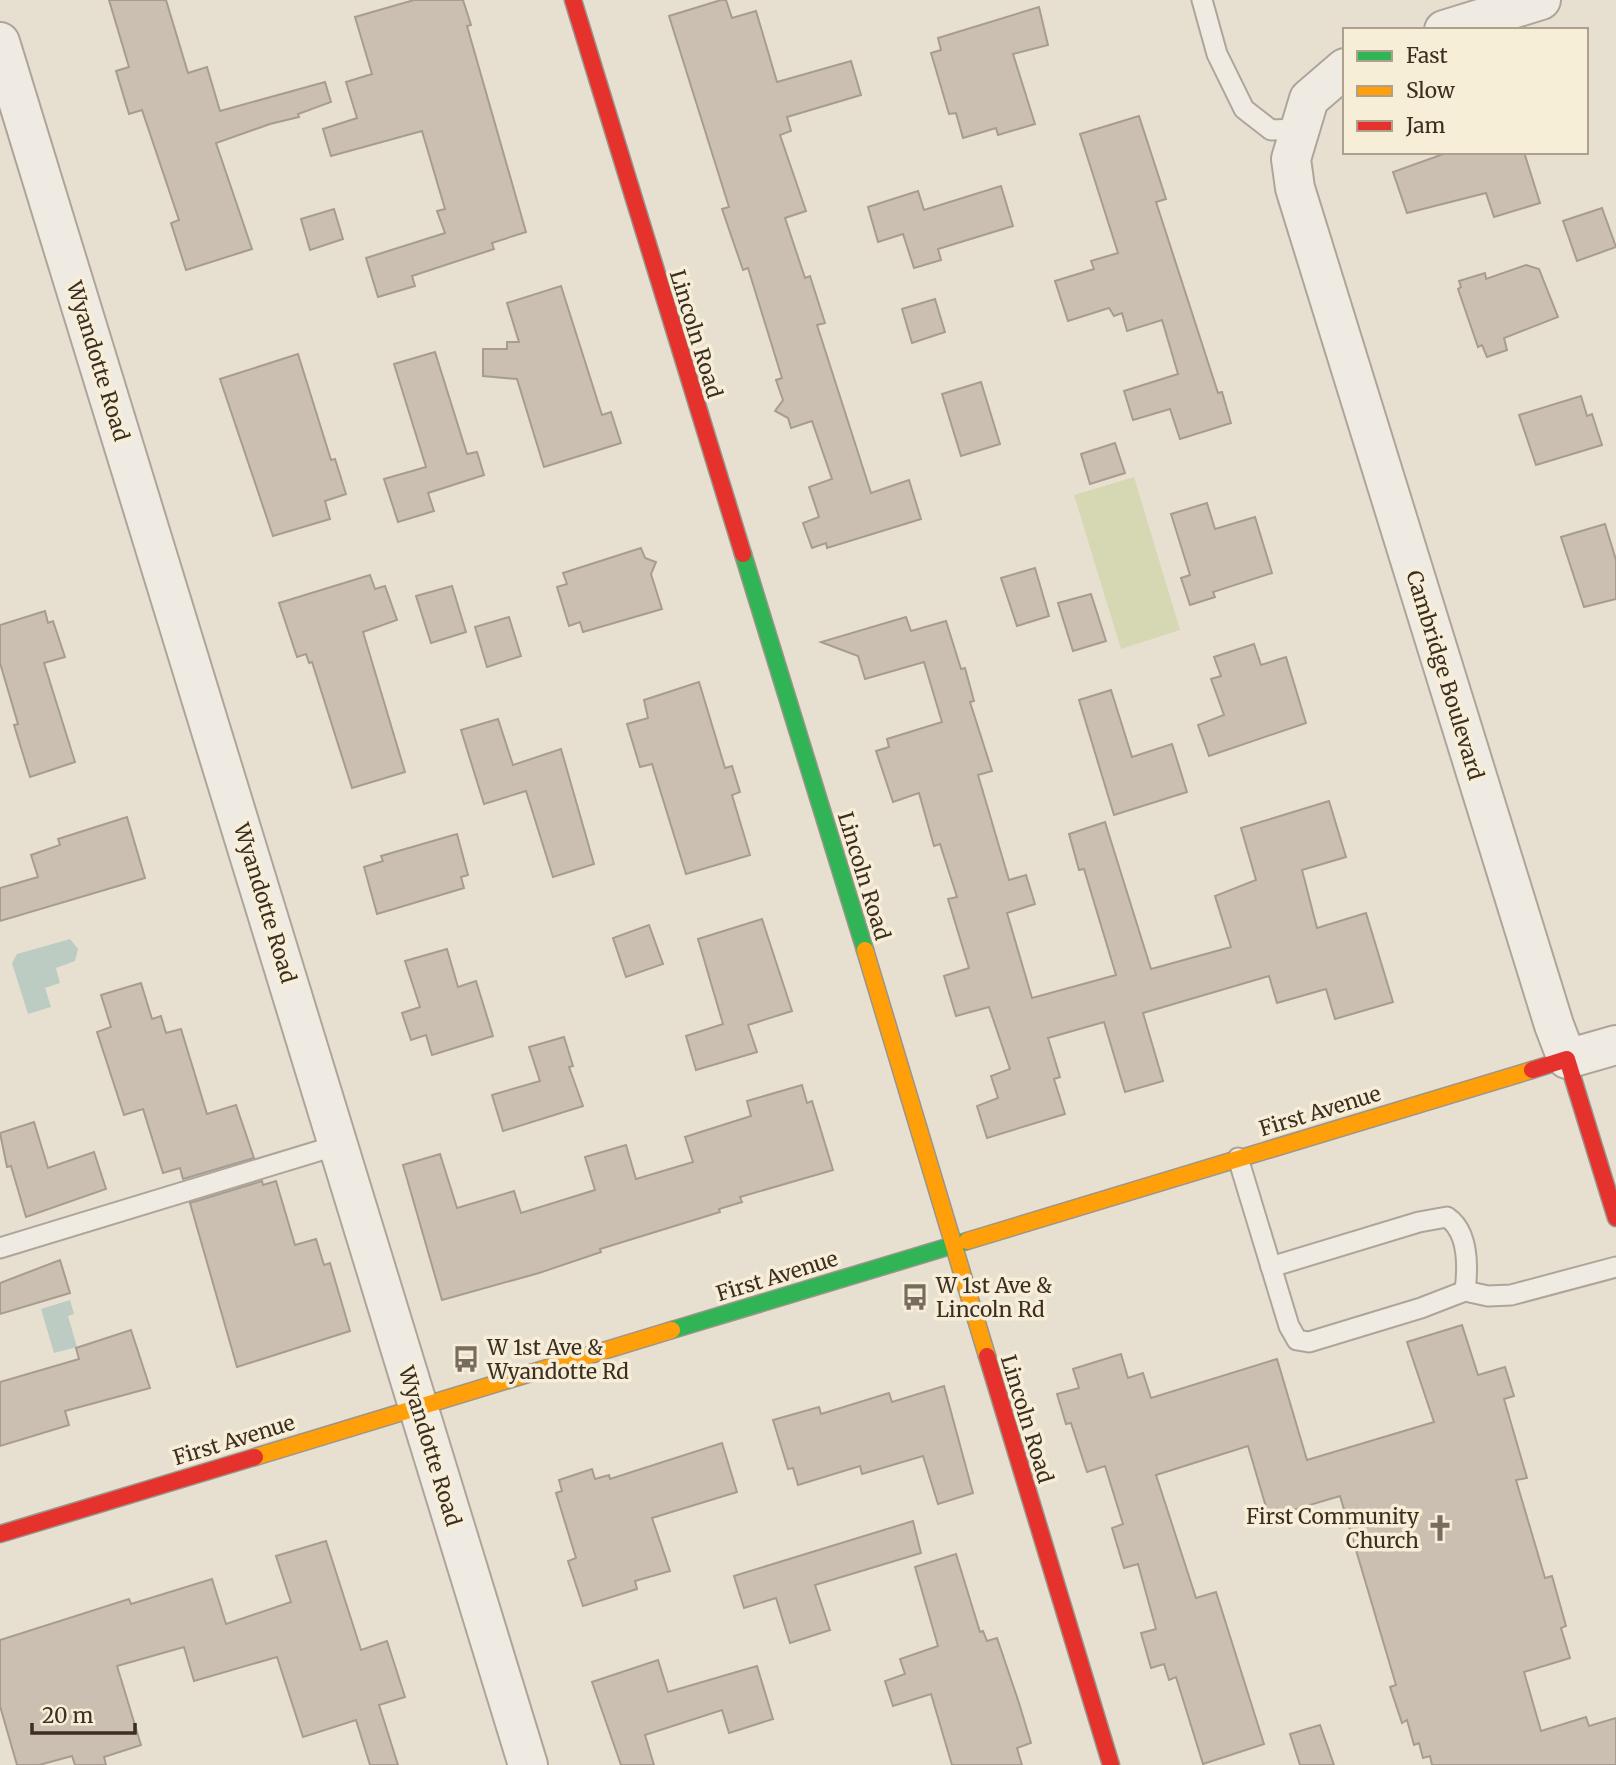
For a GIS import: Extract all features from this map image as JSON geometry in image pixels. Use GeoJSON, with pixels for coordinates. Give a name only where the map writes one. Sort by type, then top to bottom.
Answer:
{"type":"FeatureCollection","features":[{"type":"Feature","properties":{"kind":"street","name":"Lincoln Road"},"geometry":{"type":"LineString","coordinates":[[572,0],[1111,1765]]}},
{"type":"Feature","properties":{"kind":"street"},"geometry":{"type":"LineString","coordinates":[[1450,28],[1541,0]]}},
{"type":"Feature","properties":{"kind":"street","name":"Wyandotte Road"},"geometry":{"type":"LineString","coordinates":[[0,42],[528,1765]]}},
{"type":"Feature","properties":{"kind":"street","name":"Cambridge Boulevard"},"geometry":{"type":"LineString","coordinates":[[1343,70],[1309,99],[1291,159],[1295,188],[1551,1018],[1567,1059],[1616,1218]]}},
{"type":"Feature","properties":{"kind":"street"},"geometry":{"type":"LineString","coordinates":[[1567,1059],[1616,1045]]}},
{"type":"Feature","properties":{"kind":"street","name":"First Avenue"},"geometry":{"type":"LineString","coordinates":[[0,1534],[1567,1059]]}},
{"type":"Feature","properties":{"kind":"lane"},"geometry":{"type":"LineString","coordinates":[[1202,0],[1217,54],[1244,109],[1271,130],[1298,129]]}},
{"type":"Feature","properties":{"kind":"lane"},"geometry":{"type":"LineString","coordinates":[[0,1248],[338,1145]]}},
{"type":"Feature","properties":{"kind":"lane"},"geometry":{"type":"LineString","coordinates":[[1238,1158],[1289,1326],[1297,1340],[1309,1342],[1422,1308],[1465,1291],[1488,1296],[1511,1295],[1616,1267]]}},
{"type":"Feature","properties":{"kind":"lane"},"geometry":{"type":"LineString","coordinates":[[1270,1267],[1419,1222],[1447,1217],[1456,1224],[1462,1240],[1468,1266],[1465,1291]]}},
{"type":"Feature","properties":{"kind":"green space"},"geometry":{"type":"Polygon","coordinates":[[[1134,477],[1180,630],[1121,649],[1074,495],[1134,477]]]}},
{"type":"Feature","properties":{"kind":"shaded area"},"geometry":{"type":"Polygon","coordinates":[[[70,939],[78,949],[75,961],[56,968],[60,983],[45,988],[51,1007],[28,1014],[12,963],[17,954],[70,939]]]}},
{"type":"Feature","properties":{"kind":"shaded area"},"geometry":{"type":"Polygon","coordinates":[[[70,1300],[74,1314],[68,1316],[77,1347],[54,1353],[41,1309],[70,1300]]]}},
{"type":"Feature","properties":{"kind":"building"},"geometry":{"type":"Polygon","coordinates":[[[109,0],[166,0],[188,73],[207,67],[220,111],[325,82],[331,102],[298,114],[299,117],[216,143],[252,249],[186,270],[171,223],[179,220],[142,110],[129,114],[116,71],[129,67],[109,0]]]}},
{"type":"Feature","properties":{"kind":"building"},"geometry":{"type":"Polygon","coordinates":[[[414,0],[463,0],[471,25],[467,26],[526,232],[492,243],[494,249],[412,276],[415,286],[378,297],[366,258],[445,233],[437,211],[445,209],[422,131],[331,156],[323,129],[357,118],[346,82],[372,74],[355,17],[414,0]]]}},
{"type":"Feature","properties":{"kind":"building"},"geometry":{"type":"Polygon","coordinates":[[[726,0],[732,18],[756,11],[777,82],[851,61],[861,95],[787,117],[791,131],[780,135],[806,211],[785,218],[805,278],[810,276],[825,323],[817,325],[871,493],[909,480],[921,519],[827,548],[826,543],[812,548],[803,523],[819,517],[809,487],[832,479],[812,421],[791,428],[788,418],[775,411],[783,400],[776,380],[782,378],[748,268],[743,270],[722,209],[729,207],[669,16],[726,0]]]}},
{"type":"Feature","properties":{"kind":"building"},"geometry":{"type":"Polygon","coordinates":[[[1039,7],[1048,45],[1013,54],[1035,124],[998,135],[996,128],[963,138],[956,113],[949,114],[931,53],[941,50],[938,38],[1039,7]]]}},
{"type":"Feature","properties":{"kind":"building"},"geometry":{"type":"Polygon","coordinates":[[[1139,116],[1166,199],[1156,202],[1218,393],[1222,392],[1231,423],[1180,439],[1170,409],[1133,420],[1124,391],[1178,374],[1162,320],[1127,331],[1122,313],[1114,316],[1109,308],[1068,321],[1055,281],[1094,269],[1091,261],[1118,253],[1080,134],[1139,116]]]}},
{"type":"Feature","properties":{"kind":"building"},"geometry":{"type":"Polygon","coordinates":[[[1443,154],[1525,154],[1540,203],[1494,217],[1486,193],[1407,213],[1393,172],[1443,154]]]}},
{"type":"Feature","properties":{"kind":"building"},"geometry":{"type":"Polygon","coordinates":[[[1001,186],[1013,226],[938,249],[941,260],[914,268],[903,234],[878,242],[868,207],[918,191],[924,210],[1001,186]]]}},
{"type":"Feature","properties":{"kind":"building"},"geometry":{"type":"Polygon","coordinates":[[[1602,208],[1616,247],[1577,261],[1563,221],[1602,208]]]}},
{"type":"Feature","properties":{"kind":"building"},"geometry":{"type":"Polygon","coordinates":[[[334,209],[343,239],[310,250],[301,219],[334,209]]]}},
{"type":"Feature","properties":{"kind":"building"},"geometry":{"type":"Polygon","coordinates":[[[1526,265],[1539,269],[1558,317],[1504,338],[1507,350],[1487,357],[1482,345],[1478,347],[1458,289],[1461,287],[1459,281],[1485,273],[1486,279],[1526,265]]]}},
{"type":"Feature","properties":{"kind":"building"},"geometry":{"type":"Polygon","coordinates":[[[561,286],[602,415],[611,412],[621,443],[544,467],[517,379],[483,376],[483,349],[507,349],[507,342],[519,342],[507,303],[561,286]]]}},
{"type":"Feature","properties":{"kind":"building"},"geometry":{"type":"Polygon","coordinates":[[[935,299],[945,332],[912,343],[902,309],[935,299]]]}},
{"type":"Feature","properties":{"kind":"building"},"geometry":{"type":"Polygon","coordinates":[[[435,352],[467,454],[477,452],[484,475],[428,493],[434,511],[398,522],[384,479],[426,467],[394,364],[435,352]]]}},
{"type":"Feature","properties":{"kind":"building"},"geometry":{"type":"Polygon","coordinates":[[[298,354],[331,460],[335,459],[346,494],[325,501],[330,519],[273,536],[220,379],[298,354]]]}},
{"type":"Feature","properties":{"kind":"building"},"geometry":{"type":"Polygon","coordinates":[[[981,382],[1000,444],[961,456],[942,394],[981,382]]]}},
{"type":"Feature","properties":{"kind":"building"},"geometry":{"type":"Polygon","coordinates":[[[1581,396],[1587,416],[1592,414],[1602,445],[1536,465],[1519,415],[1581,396]]]}},
{"type":"Feature","properties":{"kind":"building"},"geometry":{"type":"Polygon","coordinates":[[[1115,443],[1125,473],[1090,484],[1081,454],[1115,443]]]}},
{"type":"Feature","properties":{"kind":"building"},"geometry":{"type":"Polygon","coordinates":[[[1207,503],[1215,529],[1255,517],[1272,573],[1213,592],[1215,597],[1190,605],[1181,578],[1190,575],[1171,514],[1207,503]]]}},
{"type":"Feature","properties":{"kind":"building"},"geometry":{"type":"Polygon","coordinates":[[[1605,524],[1616,560],[1616,599],[1584,607],[1561,537],[1605,524]]]}},
{"type":"Feature","properties":{"kind":"building"},"geometry":{"type":"Polygon","coordinates":[[[641,548],[645,558],[656,562],[651,574],[662,609],[583,632],[580,622],[569,626],[557,587],[567,584],[563,573],[641,548]]]}},
{"type":"Feature","properties":{"kind":"building"},"geometry":{"type":"Polygon","coordinates":[[[1035,568],[1049,616],[1017,626],[1001,578],[1035,568]]]}},
{"type":"Feature","properties":{"kind":"building"},"geometry":{"type":"Polygon","coordinates":[[[370,575],[375,589],[385,586],[397,620],[363,632],[405,772],[352,788],[312,662],[309,663],[306,654],[297,657],[279,603],[370,575]]]}},
{"type":"Feature","properties":{"kind":"building"},"geometry":{"type":"Polygon","coordinates":[[[452,586],[466,632],[431,643],[416,596],[452,586]]]}},
{"type":"Feature","properties":{"kind":"building"},"geometry":{"type":"Polygon","coordinates":[[[1091,594],[1106,641],[1073,651],[1058,603],[1091,594]]]}},
{"type":"Feature","properties":{"kind":"building"},"geometry":{"type":"Polygon","coordinates":[[[45,611],[48,623],[53,621],[65,657],[44,663],[75,762],[30,777],[14,725],[18,724],[0,663],[0,625],[45,611]]]}},
{"type":"Feature","properties":{"kind":"building"},"geometry":{"type":"Polygon","coordinates":[[[509,617],[521,656],[487,667],[475,627],[509,617]]]}},
{"type":"Feature","properties":{"kind":"building"},"geometry":{"type":"Polygon","coordinates":[[[906,617],[911,631],[946,621],[961,669],[965,668],[974,701],[970,702],[992,771],[978,775],[1009,880],[1026,875],[1035,904],[1007,913],[1032,998],[1116,975],[1084,869],[1079,870],[1069,834],[1105,822],[1151,969],[1231,947],[1215,896],[1256,880],[1241,828],[1329,801],[1346,857],[1302,870],[1317,928],[1366,913],[1393,1002],[1335,1019],[1326,989],[1277,1003],[1269,976],[1143,1013],[1163,1081],[1125,1092],[1104,1022],[1048,1038],[1060,1077],[1054,1079],[1065,1114],[987,1138],[977,1106],[998,1098],[991,1076],[1010,1069],[989,1007],[956,1016],[944,976],[969,968],[948,899],[957,897],[940,844],[934,846],[919,793],[893,802],[876,751],[889,747],[887,739],[942,722],[924,662],[865,679],[858,656],[821,642],[906,617]]]}},
{"type":"Feature","properties":{"kind":"building"},"geometry":{"type":"Polygon","coordinates":[[[1254,644],[1261,665],[1286,657],[1306,723],[1209,756],[1198,725],[1224,715],[1211,679],[1221,676],[1214,657],[1254,644]]]}},
{"type":"Feature","properties":{"kind":"building"},"geometry":{"type":"Polygon","coordinates":[[[699,682],[725,768],[732,766],[740,792],[732,795],[750,855],[686,874],[652,764],[640,767],[627,724],[648,718],[644,700],[699,682]]]}},
{"type":"Feature","properties":{"kind":"building"},"geometry":{"type":"Polygon","coordinates":[[[1111,690],[1132,757],[1172,744],[1187,792],[1114,815],[1079,700],[1111,690]]]}},
{"type":"Feature","properties":{"kind":"building"},"geometry":{"type":"Polygon","coordinates":[[[498,719],[513,765],[561,749],[594,864],[553,877],[526,791],[484,804],[461,730],[498,719]]]}},
{"type":"Feature","properties":{"kind":"building"},"geometry":{"type":"Polygon","coordinates":[[[127,817],[145,878],[0,921],[0,888],[38,877],[31,855],[60,845],[58,839],[127,817]]]}},
{"type":"Feature","properties":{"kind":"building"},"geometry":{"type":"Polygon","coordinates":[[[457,834],[468,875],[461,877],[464,888],[377,914],[364,867],[383,861],[381,856],[457,834]]]}},
{"type":"Feature","properties":{"kind":"building"},"geometry":{"type":"Polygon","coordinates":[[[762,919],[792,1011],[748,1025],[757,1052],[696,1070],[686,1036],[723,1024],[698,939],[762,919]]]}},
{"type":"Feature","properties":{"kind":"building"},"geometry":{"type":"Polygon","coordinates":[[[649,925],[663,964],[626,977],[613,938],[649,925]]]}},
{"type":"Feature","properties":{"kind":"building"},"geometry":{"type":"Polygon","coordinates":[[[447,949],[458,987],[476,981],[493,1036],[432,1055],[426,1035],[411,1040],[402,1013],[420,1007],[405,961],[447,949]]]}},
{"type":"Feature","properties":{"kind":"building"},"geometry":{"type":"Polygon","coordinates":[[[141,983],[152,1019],[161,1016],[166,1033],[181,1029],[207,1114],[236,1105],[254,1158],[183,1179],[180,1168],[163,1173],[143,1109],[124,1115],[97,1032],[111,1027],[101,995],[141,983]]]}},
{"type":"Feature","properties":{"kind":"building"},"geometry":{"type":"Polygon","coordinates":[[[564,1037],[573,1066],[569,1067],[583,1106],[503,1131],[492,1095],[540,1081],[529,1047],[564,1037]]]}},
{"type":"Feature","properties":{"kind":"building"},"geometry":{"type":"Polygon","coordinates":[[[802,1085],[807,1103],[812,1101],[833,1170],[740,1197],[742,1202],[719,1209],[720,1212],[600,1249],[601,1252],[539,1273],[442,1300],[403,1165],[440,1154],[457,1208],[514,1191],[521,1213],[595,1190],[585,1157],[626,1145],[636,1179],[693,1162],[685,1137],[751,1116],[747,1101],[802,1085]]]}},
{"type":"Feature","properties":{"kind":"building"},"geometry":{"type":"Polygon","coordinates":[[[34,1122],[48,1168],[94,1152],[106,1189],[26,1217],[11,1166],[7,1167],[0,1133],[34,1122]]]}},
{"type":"Feature","properties":{"kind":"building"},"geometry":{"type":"Polygon","coordinates":[[[262,1181],[263,1185],[276,1181],[295,1245],[316,1239],[324,1265],[330,1263],[350,1331],[237,1367],[190,1203],[262,1181]]]}},
{"type":"Feature","properties":{"kind":"building"},"geometry":{"type":"Polygon","coordinates":[[[60,1260],[70,1293],[0,1314],[0,1283],[60,1260]]]}},
{"type":"Feature","properties":{"kind":"building","name":"First Community Church"},"geometry":{"type":"Polygon","coordinates":[[[1462,1325],[1478,1375],[1505,1367],[1514,1396],[1504,1399],[1527,1478],[1516,1480],[1545,1578],[1552,1576],[1566,1626],[1561,1628],[1570,1658],[1524,1672],[1541,1731],[1586,1717],[1589,1726],[1616,1718],[1616,1765],[1432,1765],[1430,1756],[1423,1758],[1419,1743],[1414,1745],[1407,1720],[1402,1723],[1390,1687],[1396,1685],[1340,1496],[1269,1517],[1248,1446],[1156,1475],[1196,1598],[1216,1592],[1264,1744],[1203,1764],[1176,1677],[1169,1680],[1164,1664],[1151,1668],[1141,1633],[1156,1629],[1138,1564],[1124,1568],[1112,1528],[1123,1524],[1105,1466],[1087,1472],[1071,1423],[1066,1424],[1057,1394],[1079,1388],[1073,1369],[1121,1354],[1128,1378],[1143,1373],[1151,1398],[1277,1359],[1307,1460],[1434,1422],[1407,1342],[1462,1325]]]}},
{"type":"Feature","properties":{"kind":"building"},"geometry":{"type":"Polygon","coordinates":[[[131,1330],[150,1388],[65,1411],[69,1425],[0,1446],[0,1382],[79,1359],[76,1348],[131,1330]]]}},
{"type":"Feature","properties":{"kind":"building"},"geometry":{"type":"Polygon","coordinates":[[[944,1386],[973,1493],[938,1504],[923,1456],[862,1474],[860,1466],[798,1485],[793,1468],[788,1469],[773,1420],[819,1407],[821,1414],[889,1393],[892,1402],[944,1386]]]}},
{"type":"Feature","properties":{"kind":"building"},"geometry":{"type":"Polygon","coordinates":[[[722,1443],[737,1492],[652,1518],[670,1571],[635,1581],[637,1589],[583,1606],[568,1561],[576,1558],[556,1493],[562,1491],[559,1480],[592,1469],[595,1479],[609,1475],[610,1479],[722,1443]]]}},
{"type":"Feature","properties":{"kind":"building"},"geometry":{"type":"Polygon","coordinates":[[[913,1521],[921,1553],[815,1585],[830,1630],[790,1643],[776,1598],[744,1608],[734,1576],[913,1521]]]}},
{"type":"Feature","properties":{"kind":"building"},"geometry":{"type":"Polygon","coordinates":[[[326,1541],[361,1650],[387,1641],[405,1697],[379,1705],[398,1765],[370,1765],[356,1720],[303,1737],[277,1657],[194,1681],[184,1647],[117,1666],[141,1745],[104,1757],[106,1765],[75,1765],[72,1756],[39,1765],[17,1765],[0,1706],[0,1640],[129,1599],[131,1604],[212,1579],[226,1624],[291,1602],[276,1556],[326,1541]]]}},
{"type":"Feature","properties":{"kind":"building"},"geometry":{"type":"Polygon","coordinates":[[[956,1554],[980,1632],[983,1631],[987,1641],[997,1638],[1019,1703],[1031,1743],[1017,1748],[1022,1765],[952,1765],[931,1694],[893,1706],[885,1681],[905,1674],[900,1659],[938,1646],[915,1567],[956,1554]]]}},
{"type":"Feature","properties":{"kind":"building"},"geometry":{"type":"Polygon","coordinates":[[[658,1660],[668,1692],[757,1666],[773,1719],[729,1733],[722,1710],[645,1735],[654,1765],[621,1765],[592,1682],[658,1660]]]}},
{"type":"Feature","properties":{"kind":"building"},"geometry":{"type":"Polygon","coordinates":[[[1320,1725],[1334,1765],[1300,1765],[1290,1734],[1320,1725]]]}},
{"type":"Feature","properties":{"kind":"traffic: fast"},"geometry":{"type":"LineString","coordinates":[[743,554],[865,950]]}},
{"type":"Feature","properties":{"kind":"traffic: fast"},"geometry":{"type":"LineString","coordinates":[[672,1330],[967,1241]]}},
{"type":"Feature","properties":{"kind":"traffic: slow"},"geometry":{"type":"LineString","coordinates":[[865,950],[987,1356]]}},
{"type":"Feature","properties":{"kind":"traffic: slow"},"geometry":{"type":"LineString","coordinates":[[967,1241],[1532,1070]]}},
{"type":"Feature","properties":{"kind":"traffic: slow"},"geometry":{"type":"LineString","coordinates":[[255,1457],[672,1330]]}},
{"type":"Feature","properties":{"kind":"traffic: jam"},"geometry":{"type":"LineString","coordinates":[[573,0],[743,554]]}},
{"type":"Feature","properties":{"kind":"traffic: jam"},"geometry":{"type":"LineString","coordinates":[[1532,1070],[1567,1059],[1616,1218]]}},
{"type":"Feature","properties":{"kind":"traffic: jam"},"geometry":{"type":"LineString","coordinates":[[987,1356],[1111,1765]]}},
{"type":"Feature","properties":{"kind":"traffic: jam"},"geometry":{"type":"LineString","coordinates":[[0,1534],[255,1457]]}},
{"type":"Feature","properties":{"kind":"place","name":"W 1st Ave & Lincoln Rd"},"geometry":{"type":"Point","coordinates":[915,1297]}},
{"type":"Feature","properties":{"kind":"place","name":"W 1st Ave & Wyandotte Rd"},"geometry":{"type":"Point","coordinates":[466,1359]}},
{"type":"Feature","properties":{"kind":"place","name":"First Community Church"},"geometry":{"type":"Point","coordinates":[1440,1528]}}]}
